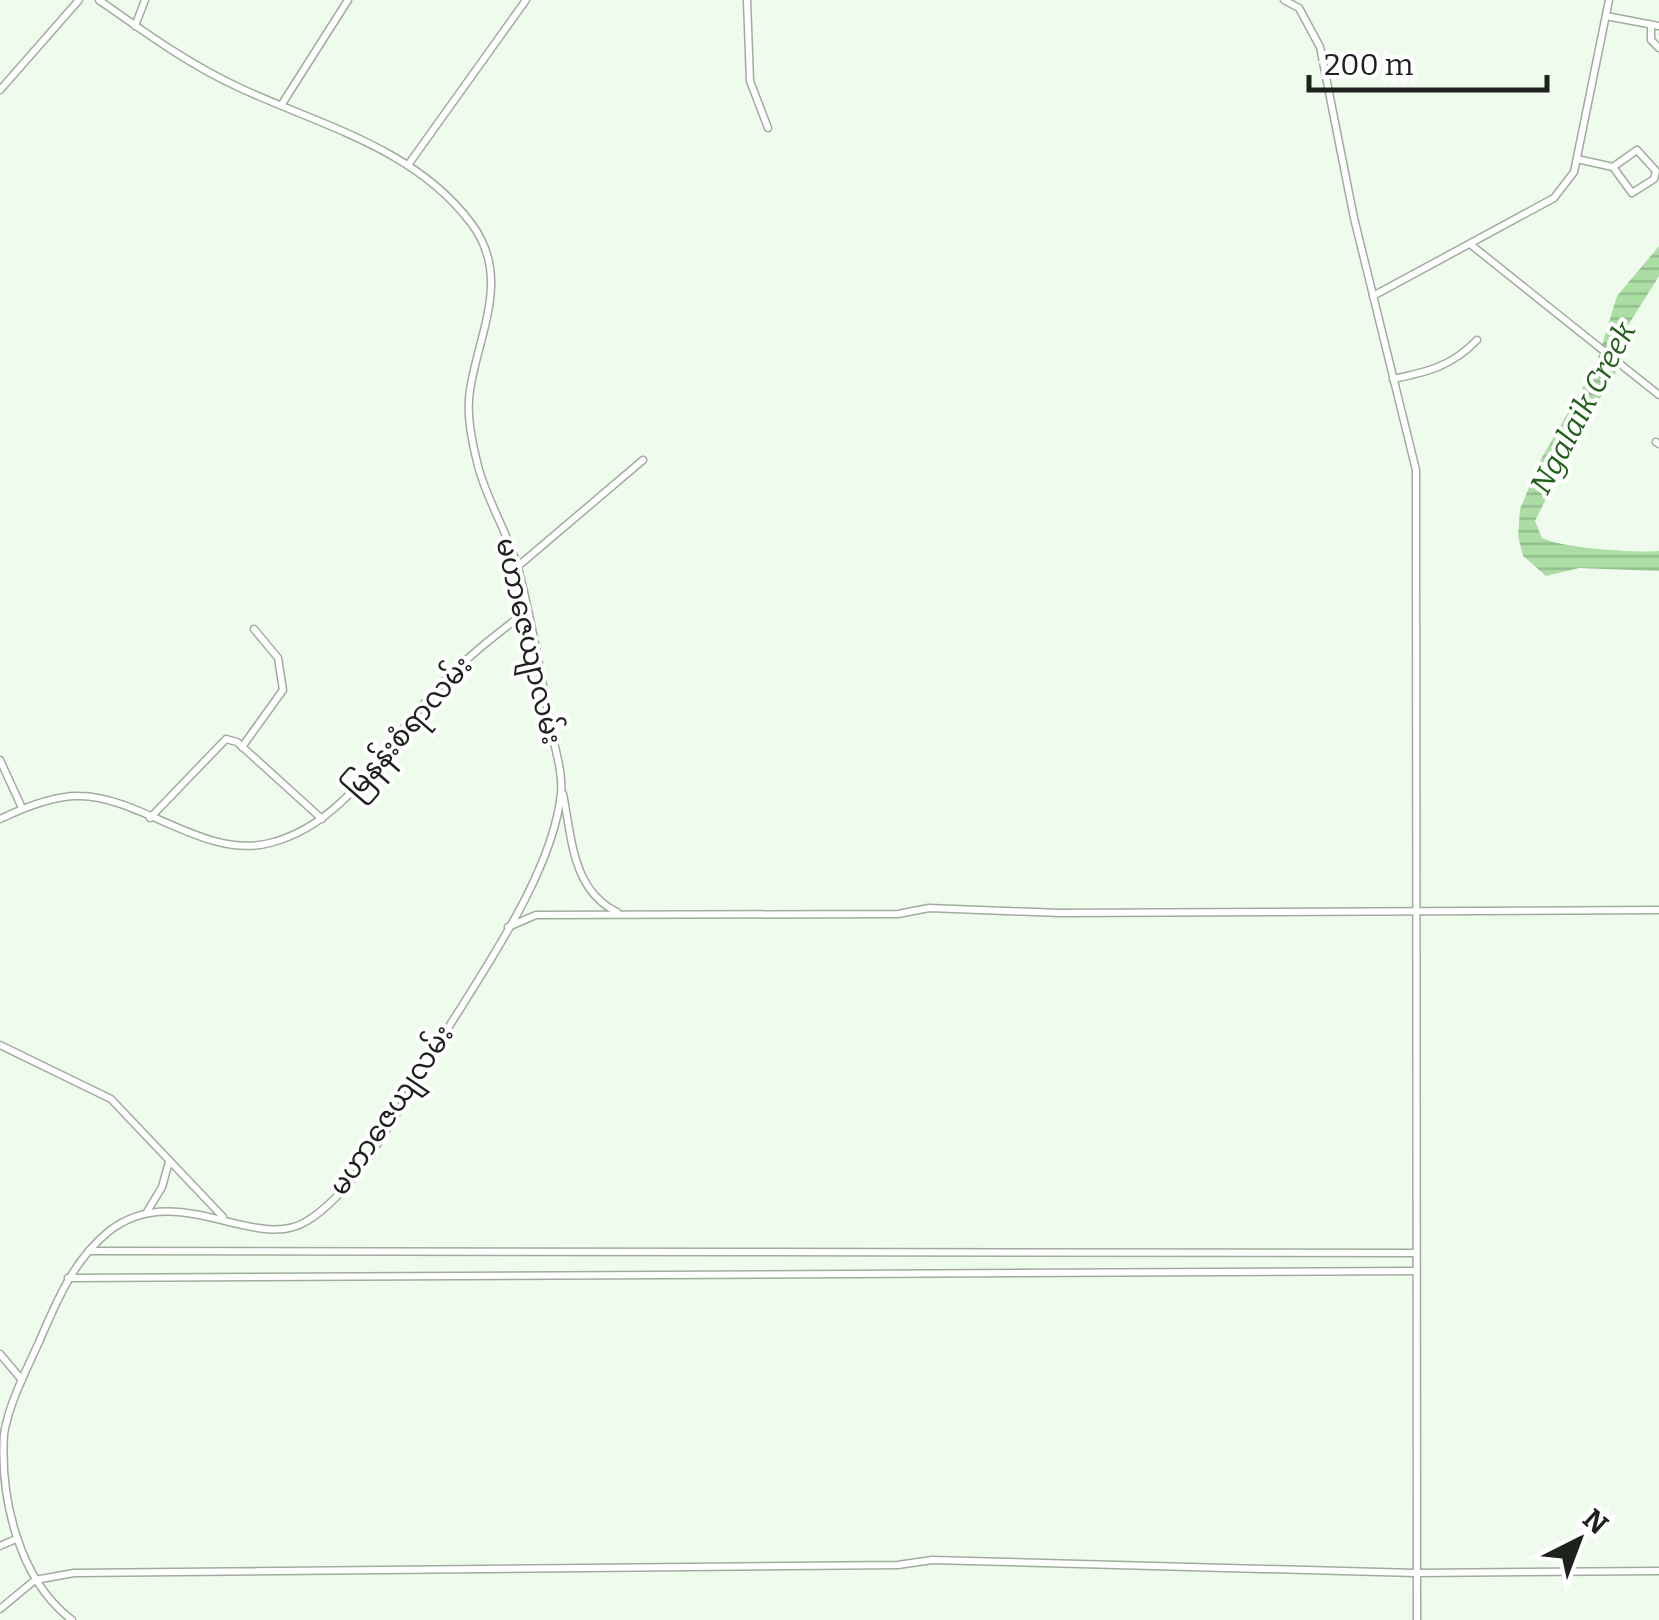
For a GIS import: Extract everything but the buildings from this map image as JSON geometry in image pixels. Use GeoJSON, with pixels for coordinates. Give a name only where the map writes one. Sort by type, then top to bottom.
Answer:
{"type":"FeatureCollection","features":[{"type":"Feature","properties":{"kind":"street"},"geometry":{"type":"LineString","coordinates":[[0,90],[79,0]]}},
{"type":"Feature","properties":{"kind":"street","name":"မဟာဇေယျာလမ်း"},"geometry":{"type":"LineString","coordinates":[[99,0],[238,88],[282,104],[408,166],[445,193],[474,227],[488,256],[493,285],[469,394],[470,429],[480,473],[518,568],[562,786],[544,860],[520,901]]}},
{"type":"Feature","properties":{"kind":"street"},"geometry":{"type":"LineString","coordinates":[[136,26],[144,0]]}},
{"type":"Feature","properties":{"kind":"street"},"geometry":{"type":"LineString","coordinates":[[282,104],[348,0]]}},
{"type":"Feature","properties":{"kind":"street"},"geometry":{"type":"LineString","coordinates":[[408,166],[526,0]]}},
{"type":"Feature","properties":{"kind":"street"},"geometry":{"type":"LineString","coordinates":[[747,0],[750,81],[768,128]]}},
{"type":"Feature","properties":{"kind":"street"},"geometry":{"type":"LineString","coordinates":[[1284,0],[1299,8],[1320,47],[1373,296],[1416,470],[1417,1620]]}},
{"type":"Feature","properties":{"kind":"street"},"geometry":{"type":"LineString","coordinates":[[1373,296],[1560,194],[1577,158],[1609,0]]}},
{"type":"Feature","properties":{"kind":"street"},"geometry":{"type":"LineString","coordinates":[[1606,16],[1655,25],[1651,40],[1659,48]]}},
{"type":"Feature","properties":{"kind":"street"},"geometry":{"type":"LineString","coordinates":[[1577,158],[1613,167],[1632,193],[1654,179],[1656,170],[1637,150],[1613,167]]}},
{"type":"Feature","properties":{"kind":"street"},"geometry":{"type":"LineString","coordinates":[[1470,244],[1659,395]]}},
{"type":"Feature","properties":{"kind":"street"},"geometry":{"type":"LineString","coordinates":[[1393,378],[1434,371],[1459,359],[1478,340]]}},
{"type":"Feature","properties":{"kind":"street"},"geometry":{"type":"LineString","coordinates":[[518,568],[643,460]]}},
{"type":"Feature","properties":{"kind":"street","name":"မြနန်းစံရာလမ်း"},"geometry":{"type":"LineString","coordinates":[[0,819],[22,808],[79,796],[249,848],[273,843],[322,819],[345,800],[454,671],[527,611]]}},
{"type":"Feature","properties":{"kind":"street"},"geometry":{"type":"LineString","coordinates":[[242,747],[283,690],[278,658],[254,629]]}},
{"type":"Feature","properties":{"kind":"street"},"geometry":{"type":"LineString","coordinates":[[150,818],[220,743],[233,739],[322,819]]}},
{"type":"Feature","properties":{"kind":"street"},"geometry":{"type":"LineString","coordinates":[[0,760],[22,808]]}},
{"type":"Feature","properties":{"kind":"street"},"geometry":{"type":"LineString","coordinates":[[562,786],[584,885],[594,898],[623,915]]}},
{"type":"Feature","properties":{"kind":"street","name":"မဟာဇေယျလမ်း"},"geometry":{"type":"LineString","coordinates":[[147,1212],[224,1218],[261,1230],[288,1229],[306,1222],[335,1197],[410,1090],[520,901]]}},
{"type":"Feature","properties":{"kind":"street"},"geometry":{"type":"LineString","coordinates":[[507,927],[536,915],[898,914],[930,908],[1060,913],[1659,910]]}},
{"type":"Feature","properties":{"kind":"street"},"geometry":{"type":"LineString","coordinates":[[0,1045],[110,1100],[224,1218]]}},
{"type":"Feature","properties":{"kind":"street"},"geometry":{"type":"LineString","coordinates":[[72,1620],[42,1594],[16,1538],[1,1470],[4,1430],[67,1278],[112,1229],[147,1212],[162,1187],[169,1160]]}},
{"type":"Feature","properties":{"kind":"street"},"geometry":{"type":"LineString","coordinates":[[88,1252],[1416,1253]]}},
{"type":"Feature","properties":{"kind":"street"},"geometry":{"type":"LineString","coordinates":[[67,1278],[1416,1271]]}},
{"type":"Feature","properties":{"kind":"street"},"geometry":{"type":"LineString","coordinates":[[0,1354],[22,1380]]}},
{"type":"Feature","properties":{"kind":"street"},"geometry":{"type":"LineString","coordinates":[[0,1546],[16,1538]]}},
{"type":"Feature","properties":{"kind":"street"},"geometry":{"type":"LineString","coordinates":[[0,1610],[34,1580],[74,1572],[898,1565],[932,1560],[1416,1572],[1659,1571]]}},
{"type":"Feature","properties":{"kind":"water","name":"Ngalaik Creek"},"geometry":{"type":"Polygon","coordinates":[[[1659,246],[1659,276],[1622,335],[1615,375],[1582,426],[1535,521],[1542,538],[1552,542],[1599,549],[1659,551],[1659,571],[1579,568],[1546,576],[1523,556],[1518,536],[1520,509],[1541,459],[1596,365],[1617,296],[1659,246]]]}}]}
